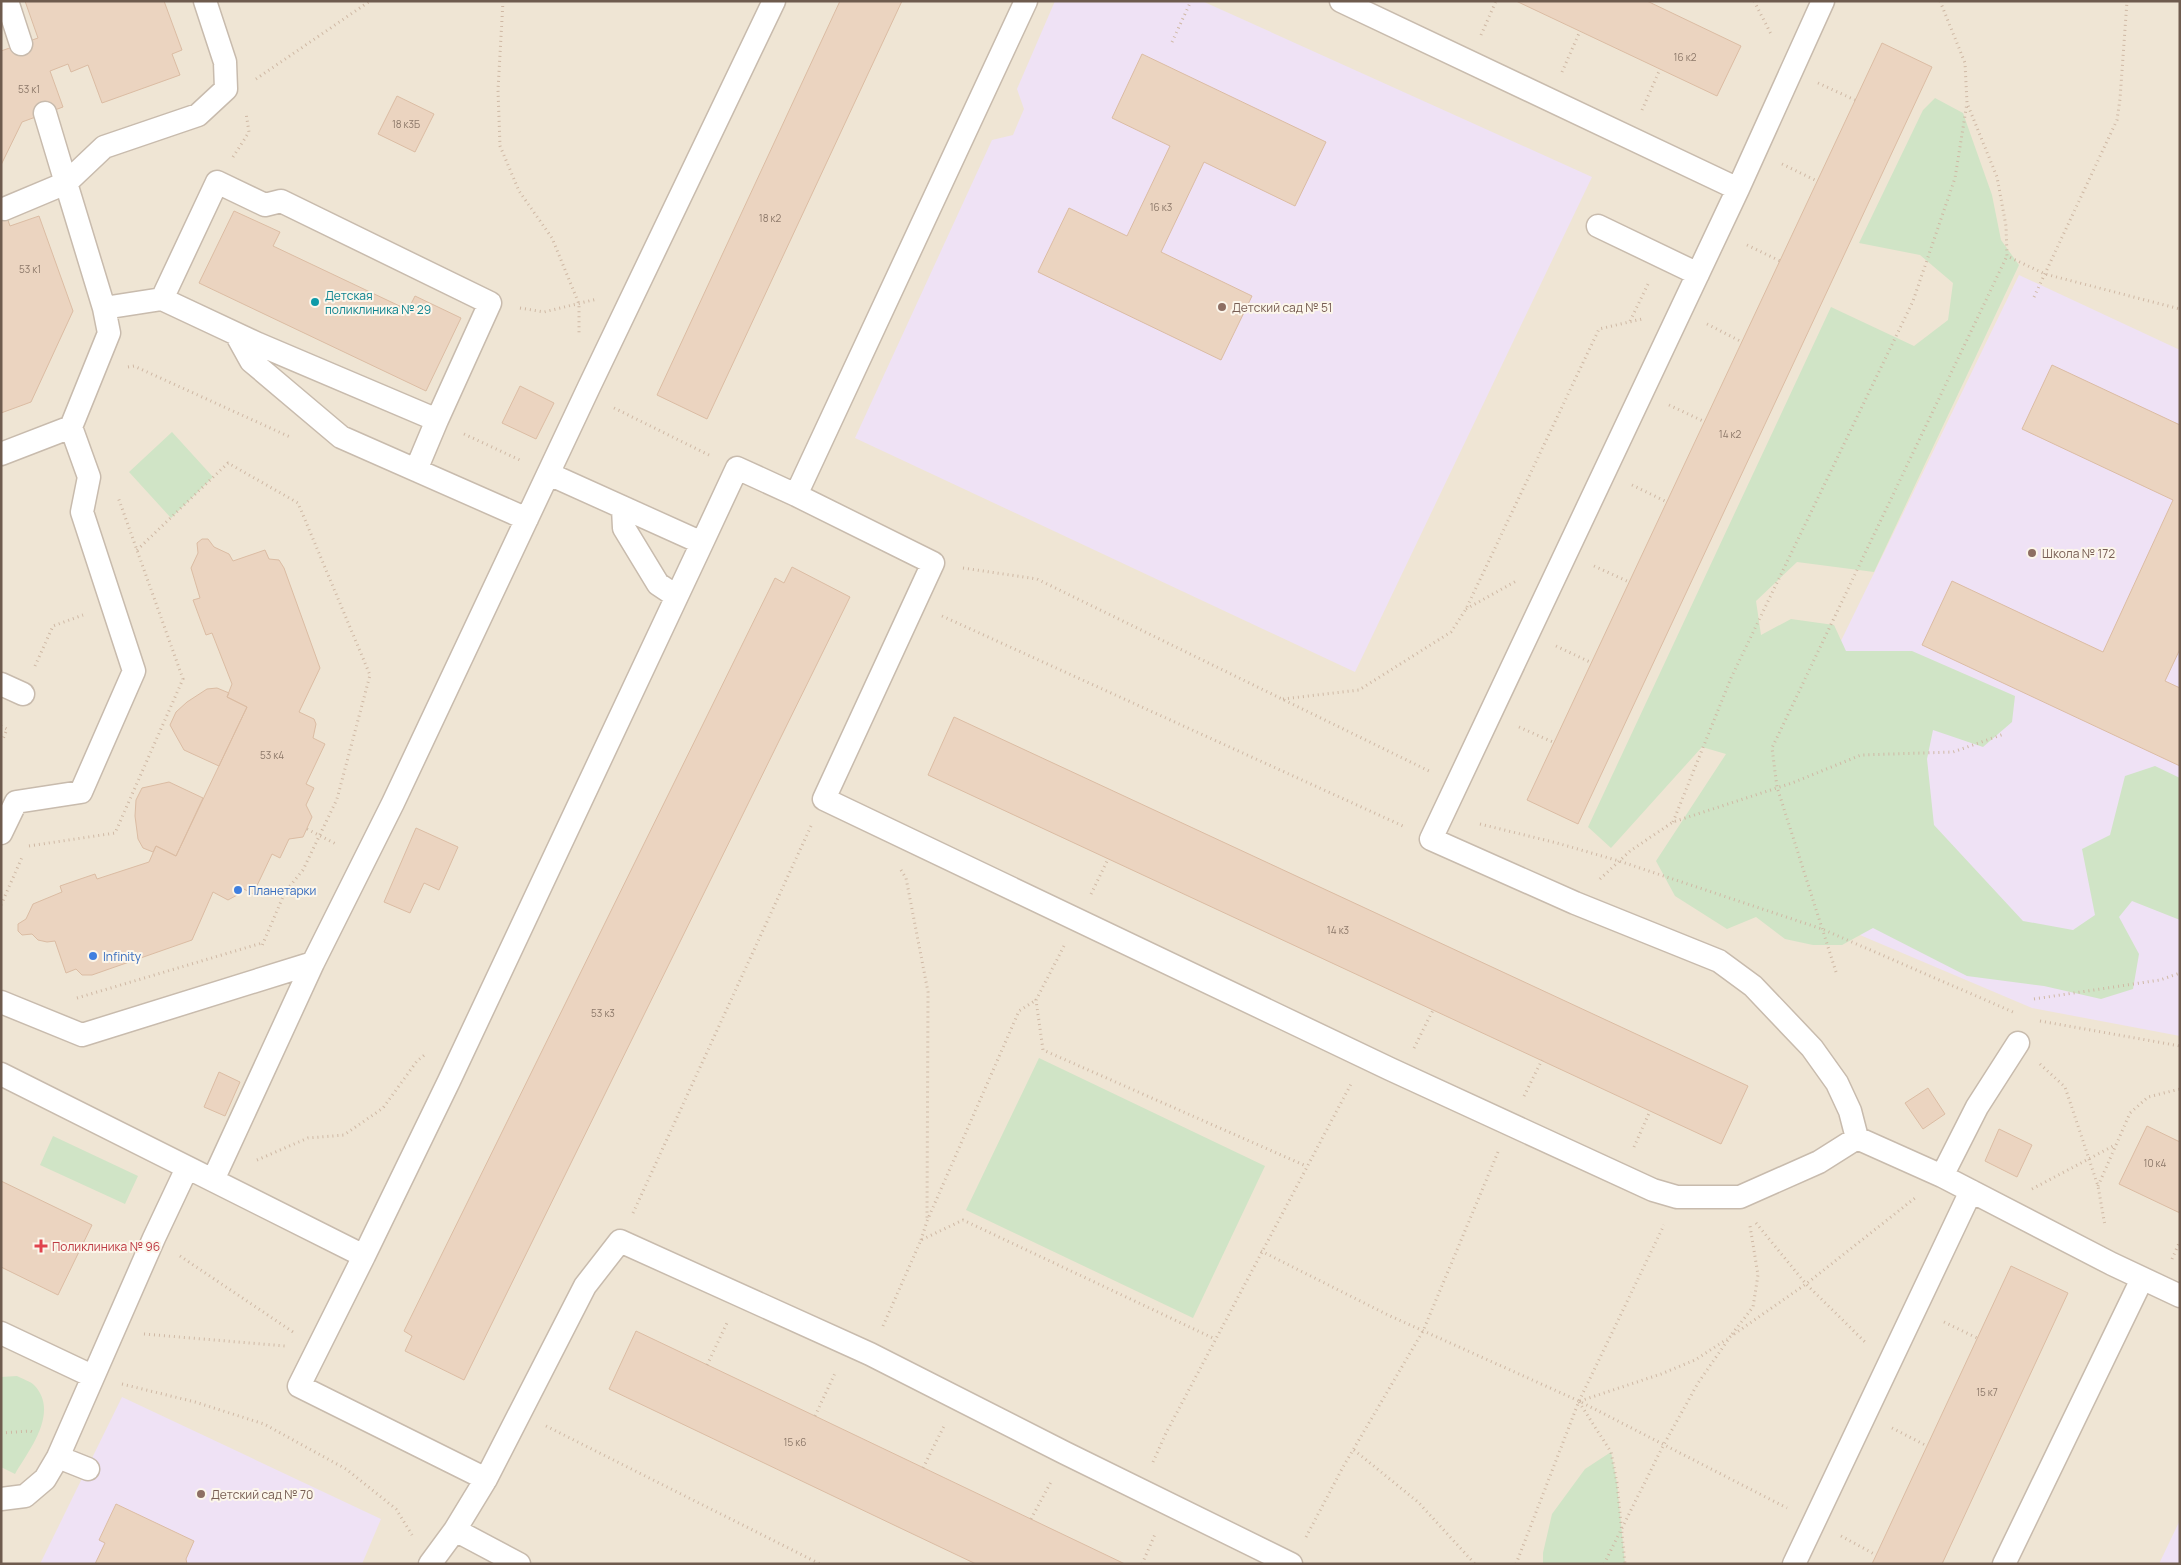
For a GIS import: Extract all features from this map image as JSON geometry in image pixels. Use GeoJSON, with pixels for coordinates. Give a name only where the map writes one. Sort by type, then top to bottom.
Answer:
{"type":"FeatureCollection","features":[{"type":"Feature","properties":{"kind":"lane"},"geometry":{"type":"LineString","coordinates":[[7,1],[12,32]]}},
{"type":"Feature","properties":{"kind":"lane"},"geometry":{"type":"LineString","coordinates":[[4,209],[66,184],[104,147],[198,115],[234,88],[205,1]]}},
{"type":"Feature","properties":{"kind":"lane"},"geometry":{"type":"LineString","coordinates":[[213,1180],[313,962],[393,803],[526,519],[642,281],[774,1]]}},
{"type":"Feature","properties":{"kind":"lane"},"geometry":{"type":"LineString","coordinates":[[796,495],[1026,1]]}},
{"type":"Feature","properties":{"kind":"lane"},"geometry":{"type":"LineString","coordinates":[[1341,1],[1738,190]]}},
{"type":"Feature","properties":{"kind":"lane"},"geometry":{"type":"LineString","coordinates":[[1823,1],[1738,190],[1492,714],[1431,838],[1575,903],[1719,961],[1753,986],[1812,1048],[1837,1083],[1850,1111],[1857,1138]]}},
{"type":"Feature","properties":{"kind":"lane"},"geometry":{"type":"LineString","coordinates":[[1,833],[9,796],[81,792],[134,671],[82,512],[89,477],[71,427],[109,333],[104,308],[45,114]]}},
{"type":"Feature","properties":{"kind":"lane"},"geometry":{"type":"LineString","coordinates":[[162,299],[217,182],[266,205],[281,201],[490,303],[416,470]]}},
{"type":"Feature","properties":{"kind":"lane"},"geometry":{"type":"LineString","coordinates":[[1598,226],[1698,274]]}},
{"type":"Feature","properties":{"kind":"lane"},"geometry":{"type":"LineString","coordinates":[[104,308],[162,299],[236,334],[437,420]]}},
{"type":"Feature","properties":{"kind":"lane"},"geometry":{"type":"LineString","coordinates":[[236,334],[251,361],[341,437],[526,519]]}},
{"type":"Feature","properties":{"kind":"lane"},"geometry":{"type":"LineString","coordinates":[[1,454],[71,427]]}},
{"type":"Feature","properties":{"kind":"lane"},"geometry":{"type":"LineString","coordinates":[[486,1479],[299,1386],[470,1035],[736,468],[796,495],[933,563],[824,799],[1079,918],[1402,1074],[1653,1190],[1677,1197],[1744,1204],[1820,1162],[1857,1138]]}},
{"type":"Feature","properties":{"kind":"lane"},"geometry":{"type":"LineString","coordinates":[[549,474],[702,542]]}},
{"type":"Feature","properties":{"kind":"lane"},"geometry":{"type":"LineString","coordinates":[[623,508],[624,528],[658,584],[676,596]]}},
{"type":"Feature","properties":{"kind":"lane"},"geometry":{"type":"LineString","coordinates":[[1,684],[23,694]]}},
{"type":"Feature","properties":{"kind":"lane"},"geometry":{"type":"LineString","coordinates":[[1,1002],[82,1036],[313,962]]}},
{"type":"Feature","properties":{"kind":"lane"},"geometry":{"type":"LineString","coordinates":[[1942,1176],[1978,1108],[2018,1043]]}},
{"type":"Feature","properties":{"kind":"lane"},"geometry":{"type":"LineString","coordinates":[[1,1074],[364,1256]]}},
{"type":"Feature","properties":{"kind":"lane"},"geometry":{"type":"LineString","coordinates":[[1857,1138],[1942,1176],[2112,1264],[2180,1296]]}},
{"type":"Feature","properties":{"kind":"lane"},"geometry":{"type":"LineString","coordinates":[[1,1499],[25,1496],[45,1480],[58,1456],[92,1376],[187,1168]]}},
{"type":"Feature","properties":{"kind":"lane"},"geometry":{"type":"LineString","coordinates":[[1794,1564],[1971,1191]]}},
{"type":"Feature","properties":{"kind":"lane"},"geometry":{"type":"LineString","coordinates":[[430,1562],[455,1530],[486,1479],[585,1286],[620,1241],[870,1354],[1065,1454],[1291,1564]]}},
{"type":"Feature","properties":{"kind":"lane"},"geometry":{"type":"LineString","coordinates":[[2004,1564],[2142,1279]]}},
{"type":"Feature","properties":{"kind":"lane"},"geometry":{"type":"LineString","coordinates":[[1,1333],[92,1376]]}},
{"type":"Feature","properties":{"kind":"lane"},"geometry":{"type":"LineString","coordinates":[[58,1456],[88,1469]]}},
{"type":"Feature","properties":{"kind":"lane"},"geometry":{"type":"LineString","coordinates":[[455,1530],[519,1564]]}},
{"type":"Feature","properties":{"kind":"path"},"geometry":{"type":"LineString","coordinates":[[217,182],[249,132],[234,88],[370,1]]}},
{"type":"Feature","properties":{"kind":"path"},"geometry":{"type":"LineString","coordinates":[[503,1],[498,90],[500,146],[520,191],[552,238],[579,304],[580,341]]}},
{"type":"Feature","properties":{"kind":"path"},"geometry":{"type":"LineString","coordinates":[[1172,42],[1191,1]]}},
{"type":"Feature","properties":{"kind":"path"},"geometry":{"type":"LineString","coordinates":[[1673,822],[1731,678],[1913,301],[1956,178],[1967,103],[1965,63],[1940,1]]}},
{"type":"Feature","properties":{"kind":"path"},"geometry":{"type":"LineString","coordinates":[[2034,297],[2117,120],[2127,1]]}},
{"type":"Feature","properties":{"kind":"path"},"geometry":{"type":"LineString","coordinates":[[1550,100],[1580,32]]}},
{"type":"Feature","properties":{"kind":"path"},"geometry":{"type":"LineString","coordinates":[[1629,138],[1660,69]]}},
{"type":"Feature","properties":{"kind":"path"},"geometry":{"type":"LineString","coordinates":[[1792,70],[1855,100]]}},
{"type":"Feature","properties":{"kind":"path"},"geometry":{"type":"LineString","coordinates":[[1836,972],[1777,787],[1772,748],[2007,256],[2006,226],[1997,177],[1967,103]]}},
{"type":"Feature","properties":{"kind":"path"},"geometry":{"type":"LineString","coordinates":[[1756,151],[1818,181]]}},
{"type":"Feature","properties":{"kind":"path"},"geometry":{"type":"LineString","coordinates":[[1718,231],[1780,261]]}},
{"type":"Feature","properties":{"kind":"path"},"geometry":{"type":"LineString","coordinates":[[1630,321],[1661,256]]}},
{"type":"Feature","properties":{"kind":"path"},"geometry":{"type":"LineString","coordinates":[[2007,256],[2045,274],[2180,309]]}},
{"type":"Feature","properties":{"kind":"path"},"geometry":{"type":"LineString","coordinates":[[490,303],[544,312],[579,304],[642,281]]}},
{"type":"Feature","properties":{"kind":"path"},"geometry":{"type":"LineString","coordinates":[[1283,699],[1359,690],[1450,632],[1466,609],[1599,329],[1681,310],[1742,342]]}},
{"type":"Feature","properties":{"kind":"path"},"geometry":{"type":"LineString","coordinates":[[122,367],[134,366],[296,440]]}},
{"type":"Feature","properties":{"kind":"path"},"geometry":{"type":"LineString","coordinates":[[589,387],[609,405],[736,468]]}},
{"type":"Feature","properties":{"kind":"path"},"geometry":{"type":"LineString","coordinates":[[1642,392],[1705,422]]}},
{"type":"Feature","properties":{"kind":"path"},"geometry":{"type":"LineString","coordinates":[[437,420],[549,474]]}},
{"type":"Feature","properties":{"kind":"path"},"geometry":{"type":"LineString","coordinates":[[137,550],[228,463],[298,503],[370,675],[337,799],[303,870],[285,892],[243,984]]}},
{"type":"Feature","properties":{"kind":"path"},"geometry":{"type":"LineString","coordinates":[[1605,473],[1667,502]]}},
{"type":"Feature","properties":{"kind":"path"},"geometry":{"type":"LineString","coordinates":[[1567,553],[1629,582]]}},
{"type":"Feature","properties":{"kind":"path"},"geometry":{"type":"LineString","coordinates":[[933,563],[1037,579],[1456,785]]}},
{"type":"Feature","properties":{"kind":"path"},"geometry":{"type":"LineString","coordinates":[[23,694],[53,626],[152,590]]}},
{"type":"Feature","properties":{"kind":"path"},"geometry":{"type":"LineString","coordinates":[[914,603],[1431,838]]}},
{"type":"Feature","properties":{"kind":"path"},"geometry":{"type":"LineString","coordinates":[[1529,634],[1592,663]]}},
{"type":"Feature","properties":{"kind":"path"},"geometry":{"type":"LineString","coordinates":[[1492,714],[1555,744]]}},
{"type":"Feature","properties":{"kind":"path"},"geometry":{"type":"LineString","coordinates":[[1,726],[7,729],[4,740]]}},
{"type":"Feature","properties":{"kind":"path"},"geometry":{"type":"LineString","coordinates":[[1575,903],[1630,850],[1673,822],[1777,787],[1861,755],[1953,752],[2004,734]]}},
{"type":"Feature","properties":{"kind":"path"},"geometry":{"type":"LineString","coordinates":[[620,1241],[824,799]]}},
{"type":"Feature","properties":{"kind":"path"},"geometry":{"type":"LineString","coordinates":[[1444,812],[1487,827],[1557,843],[1619,861],[1822,929],[2021,1016]]}},
{"type":"Feature","properties":{"kind":"path"},"geometry":{"type":"LineString","coordinates":[[875,824],[906,878],[928,992],[927,1221]]}},
{"type":"Feature","properties":{"kind":"path"},"geometry":{"type":"LineString","coordinates":[[307,829],[338,844]]}},
{"type":"Feature","properties":{"kind":"path"},"geometry":{"type":"LineString","coordinates":[[870,1354],[1019,1011],[1036,1000],[1108,858]]}},
{"type":"Feature","properties":{"kind":"path"},"geometry":{"type":"LineString","coordinates":[[75,999],[263,943]]}},
{"type":"Feature","properties":{"kind":"path"},"geometry":{"type":"LineString","coordinates":[[2034,999],[2160,980],[2180,973]]}},
{"type":"Feature","properties":{"kind":"path"},"geometry":{"type":"LineString","coordinates":[[1036,1000],[1042,1050],[1306,1166]]}},
{"type":"Feature","properties":{"kind":"path"},"geometry":{"type":"LineString","coordinates":[[1402,1074],[1433,1010]]}},
{"type":"Feature","properties":{"kind":"path"},"geometry":{"type":"LineString","coordinates":[[2039,1021],[2180,1046]]}},
{"type":"Feature","properties":{"kind":"path"},"geometry":{"type":"LineString","coordinates":[[256,1160],[308,1138],[344,1135],[383,1108],[417,1061],[438,1044],[470,1035]]}},
{"type":"Feature","properties":{"kind":"path"},"geometry":{"type":"LineString","coordinates":[[2018,1043],[2065,1087],[2098,1186],[2112,1264]]}},
{"type":"Feature","properties":{"kind":"path"},"geometry":{"type":"LineString","coordinates":[[1141,1490],[1166,1433],[1366,1056]]}},
{"type":"Feature","properties":{"kind":"path"},"geometry":{"type":"LineString","coordinates":[[1304,1540],[1423,1331],[1510,1123],[1542,1060]]}},
{"type":"Feature","properties":{"kind":"path"},"geometry":{"type":"LineString","coordinates":[[2098,1186],[2130,1113],[2148,1097],[2180,1089]]}},
{"type":"Feature","properties":{"kind":"path"},"geometry":{"type":"LineString","coordinates":[[1621,1175],[1650,1111]]}},
{"type":"Feature","properties":{"kind":"path"},"geometry":{"type":"LineString","coordinates":[[2009,1211],[2033,1188],[2116,1145]]}},
{"type":"Feature","properties":{"kind":"path"},"geometry":{"type":"LineString","coordinates":[[1579,1401],[1661,1374],[1695,1360],[1806,1284],[1942,1176]]}},
{"type":"Feature","properties":{"kind":"path"},"geometry":{"type":"LineString","coordinates":[[1516,1564],[1579,1401],[1677,1197]]}},
{"type":"Feature","properties":{"kind":"path"},"geometry":{"type":"LineString","coordinates":[[1744,1204],[1806,1284],[1889,1366]]}},
{"type":"Feature","properties":{"kind":"path"},"geometry":{"type":"LineString","coordinates":[[1604,1564],[1663,1446],[1698,1383],[1753,1307],[1758,1274],[1744,1204]]}},
{"type":"Feature","properties":{"kind":"path"},"geometry":{"type":"LineString","coordinates":[[921,1240],[963,1220],[1215,1339]]}},
{"type":"Feature","properties":{"kind":"path"},"geometry":{"type":"LineString","coordinates":[[154,1238],[318,1349]]}},
{"type":"Feature","properties":{"kind":"path"},"geometry":{"type":"LineString","coordinates":[[1261,1251],[1423,1331],[1579,1401],[1876,1555]]}},
{"type":"Feature","properties":{"kind":"path"},"geometry":{"type":"LineString","coordinates":[[707,1365],[740,1296]]}},
{"type":"Feature","properties":{"kind":"path"},"geometry":{"type":"LineString","coordinates":[[1916,1308],[1977,1338]]}},
{"type":"Feature","properties":{"kind":"path"},"geometry":{"type":"LineString","coordinates":[[113,1332],[318,1349]]}},
{"type":"Feature","properties":{"kind":"path"},"geometry":{"type":"LineString","coordinates":[[815,1416],[848,1344]]}},
{"type":"Feature","properties":{"kind":"path"},"geometry":{"type":"LineString","coordinates":[[92,1376],[195,1402],[264,1424],[346,1469],[396,1509],[416,1543],[430,1562]]}},
{"type":"Feature","properties":{"kind":"path"},"geometry":{"type":"LineString","coordinates":[[923,1468],[957,1398]]}},
{"type":"Feature","properties":{"kind":"path"},"geometry":{"type":"LineString","coordinates":[[1579,1401],[1611,1452],[1617,1483],[1625,1564]]}},
{"type":"Feature","properties":{"kind":"path"},"geometry":{"type":"LineString","coordinates":[[519,1412],[820,1564]]}},
{"type":"Feature","properties":{"kind":"path"},"geometry":{"type":"LineString","coordinates":[[1866,1415],[1927,1446]]}},
{"type":"Feature","properties":{"kind":"path"},"geometry":{"type":"LineString","coordinates":[[1,1440],[4,1435]]}},
{"type":"Feature","properties":{"kind":"path"},"geometry":{"type":"LineString","coordinates":[[1354,1450],[1418,1502],[1475,1564]]}},
{"type":"Feature","properties":{"kind":"path"},"geometry":{"type":"LineString","coordinates":[[1031,1519],[1065,1454]]}},
{"type":"Feature","properties":{"kind":"shaded area"},"geometry":{"type":"Polygon","coordinates":[[[1,1],[2180,1],[2180,1564],[1,1564],[1,1]]]}},
{"type":"Feature","properties":{"kind":"shaded area","name":"Детский сад № 51"},"geometry":{"type":"Polygon","coordinates":[[[1055,1],[1202,1],[1592,177],[1355,672],[855,438],[992,140],[1013,135],[1024,109],[1017,89],[1055,1]]]}},
{"type":"Feature","properties":{"kind":"shaded area","name":"Школа № 172"},"geometry":{"type":"Polygon","coordinates":[[[2019,275],[2180,350],[2180,1036],[2032,1008],[1834,924],[1785,756],[2019,275]]]}},
{"type":"Feature","properties":{"kind":"shaded area","name":"Детский сад № 70"},"geometry":{"type":"Polygon","coordinates":[[[122,1397],[381,1519],[362,1564],[40,1564],[122,1397]]]}},
{"type":"Feature","properties":{"kind":"shaded area"},"geometry":{"type":"Polygon","coordinates":[[[2180,1520],[2180,1564],[2159,1564],[2180,1520]]]}},
{"type":"Feature","properties":{"kind":"green space"},"geometry":{"type":"Polygon","coordinates":[[[1935,98],[1963,113],[1992,195],[2001,240],[2019,265],[1874,572],[1797,562],[1756,601],[1761,635],[1791,619],[1834,625],[1846,651],[1912,651],[2015,696],[2012,722],[1983,747],[1933,730],[1927,759],[1934,825],[2023,921],[2073,930],[2095,915],[2082,849],[2110,835],[2125,776],[2155,766],[2180,778],[2180,920],[2132,901],[2119,917],[2139,954],[2133,989],[2101,999],[2044,986],[1967,976],[1873,928],[1842,945],[1813,945],[1785,939],[1756,917],[1727,929],[1675,896],[1656,861],[1726,754],[1702,747],[1611,848],[1588,827],[1831,307],[1914,346],[1948,320],[1953,283],[1920,255],[1859,243],[1923,110],[1935,98]]]}},
{"type":"Feature","properties":{"kind":"green space"},"geometry":{"type":"Polygon","coordinates":[[[172,432],[213,477],[171,518],[129,472],[172,432]]]}},
{"type":"Feature","properties":{"kind":"green space"},"geometry":{"type":"Polygon","coordinates":[[[1039,1058],[1265,1166],[1193,1318],[966,1210],[1039,1058]]]}},
{"type":"Feature","properties":{"kind":"green space"},"geometry":{"type":"Polygon","coordinates":[[[53,1136],[138,1176],[125,1204],[40,1165],[53,1136]]]}},
{"type":"Feature","properties":{"kind":"green space"},"geometry":{"type":"Polygon","coordinates":[[[17,1376],[34,1385],[41,1396],[44,1407],[40,1431],[15,1474],[1,1467],[1,1377],[17,1376]]]}},
{"type":"Feature","properties":{"kind":"green space"},"geometry":{"type":"Polygon","coordinates":[[[1611,1452],[1617,1483],[1625,1564],[1543,1564],[1543,1553],[1552,1514],[1585,1469],[1611,1452]]]}},
{"type":"Feature","properties":{"kind":"building"},"geometry":{"type":"Polygon","coordinates":[[[25,1],[164,1],[182,50],[172,54],[180,75],[102,103],[88,65],[71,72],[68,64],[50,71],[63,107],[22,122],[1,165],[1,51],[38,38],[25,1]]]}},
{"type":"Feature","properties":{"kind":"building"},"geometry":{"type":"Polygon","coordinates":[[[840,1],[902,1],[707,419],[657,395],[840,1]]]}},
{"type":"Feature","properties":{"kind":"building"},"geometry":{"type":"Polygon","coordinates":[[[1516,1],[1647,1],[1741,46],[1717,96],[1516,1]]]}},
{"type":"Feature","properties":{"kind":"building"},"geometry":{"type":"Polygon","coordinates":[[[1882,43],[1932,67],[1578,824],[1527,800],[1882,43]]]}},
{"type":"Feature","properties":{"kind":"building"},"geometry":{"type":"Polygon","coordinates":[[[1142,54],[1326,142],[1295,206],[1204,162],[1161,252],[1252,296],[1221,360],[1038,272],[1069,208],[1127,236],[1170,146],[1112,118],[1142,54]]]}},
{"type":"Feature","properties":{"kind":"building"},"geometry":{"type":"Polygon","coordinates":[[[397,96],[434,114],[415,152],[378,134],[397,96]]]}},
{"type":"Feature","properties":{"kind":"building"},"geometry":{"type":"Polygon","coordinates":[[[1,201],[10,226],[39,216],[73,311],[31,402],[1,413],[1,201]]]}},
{"type":"Feature","properties":{"kind":"building","name":"Детская поликлиника № 29"},"geometry":{"type":"Polygon","coordinates":[[[234,211],[280,232],[273,246],[408,310],[415,296],[461,318],[426,391],[199,283],[234,211]]]}},
{"type":"Feature","properties":{"kind":"building"},"geometry":{"type":"Polygon","coordinates":[[[2052,365],[2180,425],[2180,649],[2165,681],[2180,688],[2180,766],[1922,645],[1952,581],[2103,652],[2173,500],[2022,429],[2052,365]]]}},
{"type":"Feature","properties":{"kind":"building"},"geometry":{"type":"Polygon","coordinates":[[[520,386],[554,403],[536,439],[502,423],[520,386]]]}},
{"type":"Feature","properties":{"kind":"building"},"geometry":{"type":"Polygon","coordinates":[[[202,539],[208,539],[214,547],[229,554],[233,561],[265,550],[269,559],[279,560],[284,568],[320,668],[299,712],[314,719],[316,724],[313,738],[325,744],[306,784],[314,788],[306,805],[312,817],[303,837],[289,839],[280,858],[272,854],[253,894],[242,888],[239,894],[228,900],[213,892],[192,940],[92,975],[82,975],[76,969],[66,973],[55,941],[38,940],[32,934],[22,935],[18,931],[18,924],[26,919],[33,904],[62,892],[60,886],[95,874],[97,879],[149,862],[156,846],[176,856],[247,707],[227,697],[232,684],[212,633],[206,635],[193,600],[200,598],[191,568],[198,553],[197,543],[202,539]]]}},
{"type":"Feature","properties":{"kind":"building"},"geometry":{"type":"Polygon","coordinates":[[[792,567],[850,597],[464,1380],[405,1351],[412,1336],[404,1331],[775,578],[784,583],[792,567]]]}},
{"type":"Feature","properties":{"kind":"building"},"geometry":{"type":"Polygon","coordinates":[[[217,688],[229,693],[227,697],[247,707],[219,766],[184,750],[170,725],[176,712],[187,702],[207,689],[217,688]]]}},
{"type":"Feature","properties":{"kind":"building"},"geometry":{"type":"Polygon","coordinates":[[[954,717],[1748,1086],[1721,1144],[928,775],[954,717]]]}},
{"type":"Feature","properties":{"kind":"building"},"geometry":{"type":"Polygon","coordinates":[[[169,782],[203,798],[176,856],[156,846],[153,852],[143,848],[138,839],[135,816],[136,800],[142,788],[169,782]]]}},
{"type":"Feature","properties":{"kind":"building"},"geometry":{"type":"Polygon","coordinates":[[[416,828],[458,847],[439,890],[424,883],[410,913],[384,902],[416,828]]]}},
{"type":"Feature","properties":{"kind":"building"},"geometry":{"type":"Polygon","coordinates":[[[219,1072],[240,1082],[225,1116],[204,1107],[219,1072]]]}},
{"type":"Feature","properties":{"kind":"building"},"geometry":{"type":"Polygon","coordinates":[[[1928,1088],[1945,1114],[1923,1129],[1905,1103],[1928,1088]]]}},
{"type":"Feature","properties":{"kind":"building"},"geometry":{"type":"Polygon","coordinates":[[[2147,1126],[2180,1142],[2180,1213],[2119,1184],[2147,1126]]]}},
{"type":"Feature","properties":{"kind":"building"},"geometry":{"type":"Polygon","coordinates":[[[1999,1129],[2032,1145],[2017,1177],[1985,1161],[1999,1129]]]}},
{"type":"Feature","properties":{"kind":"building","name":"Поликлиника № 96"},"geometry":{"type":"Polygon","coordinates":[[[1,1181],[92,1225],[58,1295],[1,1267],[1,1181]]]}},
{"type":"Feature","properties":{"kind":"building"},"geometry":{"type":"Polygon","coordinates":[[[2011,1266],[2068,1293],[1942,1564],[1872,1564],[2011,1266]]]}},
{"type":"Feature","properties":{"kind":"building"},"geometry":{"type":"Polygon","coordinates":[[[636,1331],[1125,1564],[976,1564],[896,1526],[609,1389],[636,1331]]]}},
{"type":"Feature","properties":{"kind":"building"},"geometry":{"type":"Polygon","coordinates":[[[116,1504],[194,1541],[186,1559],[187,1564],[95,1564],[105,1543],[99,1540],[116,1504]]]}},
{"type":"Feature","properties":{"kind":"place","name":"Детская поликлиника № 29"},"geometry":{"type":"Point","coordinates":[315,302]}},
{"type":"Feature","properties":{"kind":"place","name":"Детский сад № 51"},"geometry":{"type":"Point","coordinates":[1222,307]}},
{"type":"Feature","properties":{"kind":"place","name":"Школа № 172"},"geometry":{"type":"Point","coordinates":[2032,553]}},
{"type":"Feature","properties":{"kind":"place","name":"Планетарки"},"geometry":{"type":"Point","coordinates":[238,890]}},
{"type":"Feature","properties":{"kind":"place","name":"Infinity"},"geometry":{"type":"Point","coordinates":[93,956]}},
{"type":"Feature","properties":{"kind":"place","name":"Поликлиника № 96"},"geometry":{"type":"Point","coordinates":[41,1246]}},
{"type":"Feature","properties":{"kind":"place","name":"Детский сад № 70"},"geometry":{"type":"Point","coordinates":[201,1494]}}]}
